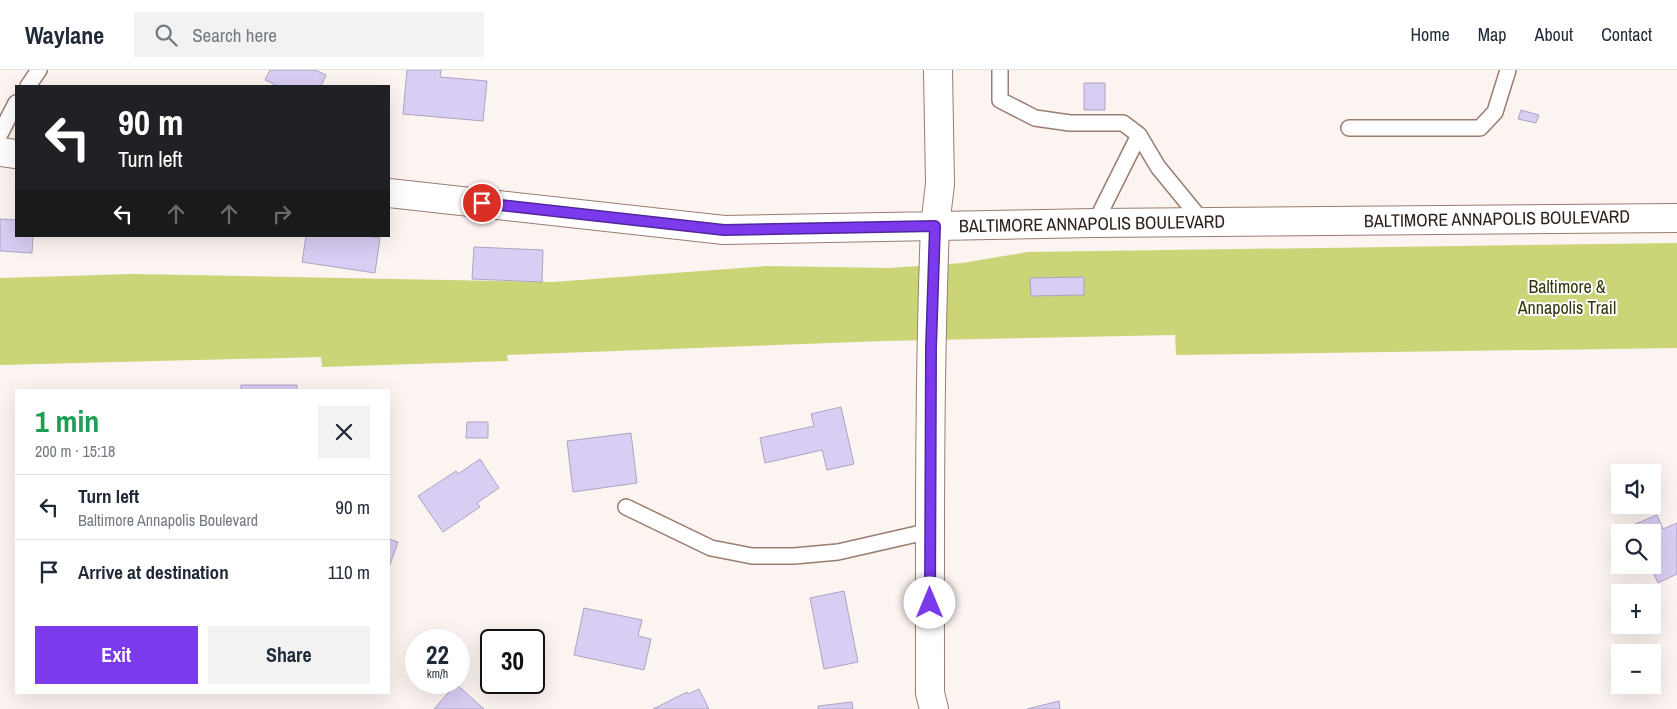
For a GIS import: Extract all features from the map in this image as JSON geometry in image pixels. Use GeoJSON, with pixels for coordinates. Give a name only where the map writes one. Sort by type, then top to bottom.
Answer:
{"type":"FeatureCollection","features":[{"type":"Feature","properties":{"kind":"street"},"geometry":{"type":"LineString","coordinates":[[934,709],[930,694],[931,340],[935,226],[940,184],[938,70]]}},
{"type":"Feature","properties":{"kind":"street"},"geometry":{"type":"LineString","coordinates":[[0,152],[15,154]]}},
{"type":"Feature","properties":{"kind":"street","name":"BALTIMORE ANNAPOLIS BOULEVARD"},"geometry":{"type":"LineString","coordinates":[[390,194],[724,230],[1095,223],[1677,218]]}},
{"type":"Feature","properties":{"kind":"lane"},"geometry":{"type":"LineString","coordinates":[[29,85],[39,70]]}},
{"type":"Feature","properties":{"kind":"lane"},"geometry":{"type":"LineString","coordinates":[[1000,70],[1000,100],[1035,118],[1070,123],[1123,123],[1138,135],[1158,167],[1203,222]]}},
{"type":"Feature","properties":{"kind":"lane"},"geometry":{"type":"LineString","coordinates":[[1349,128],[1480,128],[1495,112],[1508,70]]}},
{"type":"Feature","properties":{"kind":"lane"},"geometry":{"type":"LineString","coordinates":[[0,134],[15,105]]}},
{"type":"Feature","properties":{"kind":"lane"},"geometry":{"type":"LineString","coordinates":[[1095,223],[1138,135]]}},
{"type":"Feature","properties":{"kind":"lane"},"geometry":{"type":"LineString","coordinates":[[626,507],[712,548],[752,556],[794,556],[838,552],[930,530]]}},
{"type":"Feature","properties":{"kind":"green space","name":"Baltimore & Annapolis Trail"},"geometry":{"type":"Polygon","coordinates":[[[1677,243],[1677,348],[1176,355],[1175,335],[884,341],[507,355],[508,361],[322,367],[321,357],[0,365],[0,278],[132,274],[553,282],[766,266],[889,268],[962,263],[1028,252],[1677,243]]]}},
{"type":"Feature","properties":{"kind":"building"},"geometry":{"type":"Polygon","coordinates":[[[270,70],[315,70],[326,75],[321,85],[276,85],[265,80],[270,70]]]}},
{"type":"Feature","properties":{"kind":"building"},"geometry":{"type":"Polygon","coordinates":[[[407,70],[441,70],[440,77],[487,81],[483,121],[403,114],[407,70]]]}},
{"type":"Feature","properties":{"kind":"building"},"geometry":{"type":"Polygon","coordinates":[[[1084,83],[1105,83],[1105,110],[1084,110],[1084,83]]]}},
{"type":"Feature","properties":{"kind":"building"},"geometry":{"type":"Polygon","coordinates":[[[1521,110],[1539,115],[1536,123],[1518,119],[1521,110]]]}},
{"type":"Feature","properties":{"kind":"building"},"geometry":{"type":"Polygon","coordinates":[[[0,219],[15,220],[15,237],[33,237],[32,253],[0,251],[0,219]]]}},
{"type":"Feature","properties":{"kind":"building"},"geometry":{"type":"Polygon","coordinates":[[[306,237],[380,238],[375,273],[302,262],[306,237]]]}},
{"type":"Feature","properties":{"kind":"building"},"geometry":{"type":"Polygon","coordinates":[[[474,247],[543,250],[542,282],[472,279],[474,247]]]}},
{"type":"Feature","properties":{"kind":"building"},"geometry":{"type":"Polygon","coordinates":[[[1084,277],[1084,295],[1031,296],[1030,278],[1084,277]]]}},
{"type":"Feature","properties":{"kind":"building"},"geometry":{"type":"Polygon","coordinates":[[[241,385],[297,385],[297,389],[241,389],[241,385]]]}},
{"type":"Feature","properties":{"kind":"building"},"geometry":{"type":"Polygon","coordinates":[[[841,407],[854,464],[827,470],[822,450],[765,463],[760,438],[814,426],[811,414],[841,407]]]}},
{"type":"Feature","properties":{"kind":"building"},"geometry":{"type":"Polygon","coordinates":[[[467,422],[488,422],[488,438],[466,438],[467,422]]]}},
{"type":"Feature","properties":{"kind":"building"},"geometry":{"type":"Polygon","coordinates":[[[631,433],[637,483],[573,492],[567,441],[631,433]]]}},
{"type":"Feature","properties":{"kind":"building"},"geometry":{"type":"Polygon","coordinates":[[[480,459],[499,488],[477,503],[480,507],[443,532],[418,496],[456,471],[458,474],[480,459]]]}},
{"type":"Feature","properties":{"kind":"building"},"geometry":{"type":"Polygon","coordinates":[[[1657,515],[1661,524],[1635,524],[1657,515]]]}},
{"type":"Feature","properties":{"kind":"building"},"geometry":{"type":"Polygon","coordinates":[[[1677,523],[1677,574],[1658,583],[1654,574],[1661,574],[1661,524],[1663,529],[1677,523]]]}},
{"type":"Feature","properties":{"kind":"building"},"geometry":{"type":"Polygon","coordinates":[[[390,539],[398,542],[390,564],[390,539]]]}},
{"type":"Feature","properties":{"kind":"building"},"geometry":{"type":"Polygon","coordinates":[[[844,591],[858,662],[824,669],[810,598],[844,591]]]}},
{"type":"Feature","properties":{"kind":"building"},"geometry":{"type":"Polygon","coordinates":[[[584,608],[642,620],[638,636],[651,639],[644,670],[574,655],[584,608]]]}},
{"type":"Feature","properties":{"kind":"building"},"geometry":{"type":"Polygon","coordinates":[[[699,689],[709,709],[653,709],[687,692],[688,694],[699,689]]]}},
{"type":"Feature","properties":{"kind":"building"},"geometry":{"type":"Polygon","coordinates":[[[447,694],[467,694],[484,709],[434,709],[447,694]]]}},
{"type":"Feature","properties":{"kind":"building"},"geometry":{"type":"Polygon","coordinates":[[[1059,701],[1060,709],[1027,709],[1059,701]]]}},
{"type":"Feature","properties":{"kind":"building"},"geometry":{"type":"Polygon","coordinates":[[[852,702],[853,709],[818,709],[818,706],[852,702]]]}},
{"type":"Feature","properties":{"kind":"route"},"geometry":{"type":"LineString","coordinates":[[482,203],[724,230],[935,226],[931,348],[930,603]]}}]}
